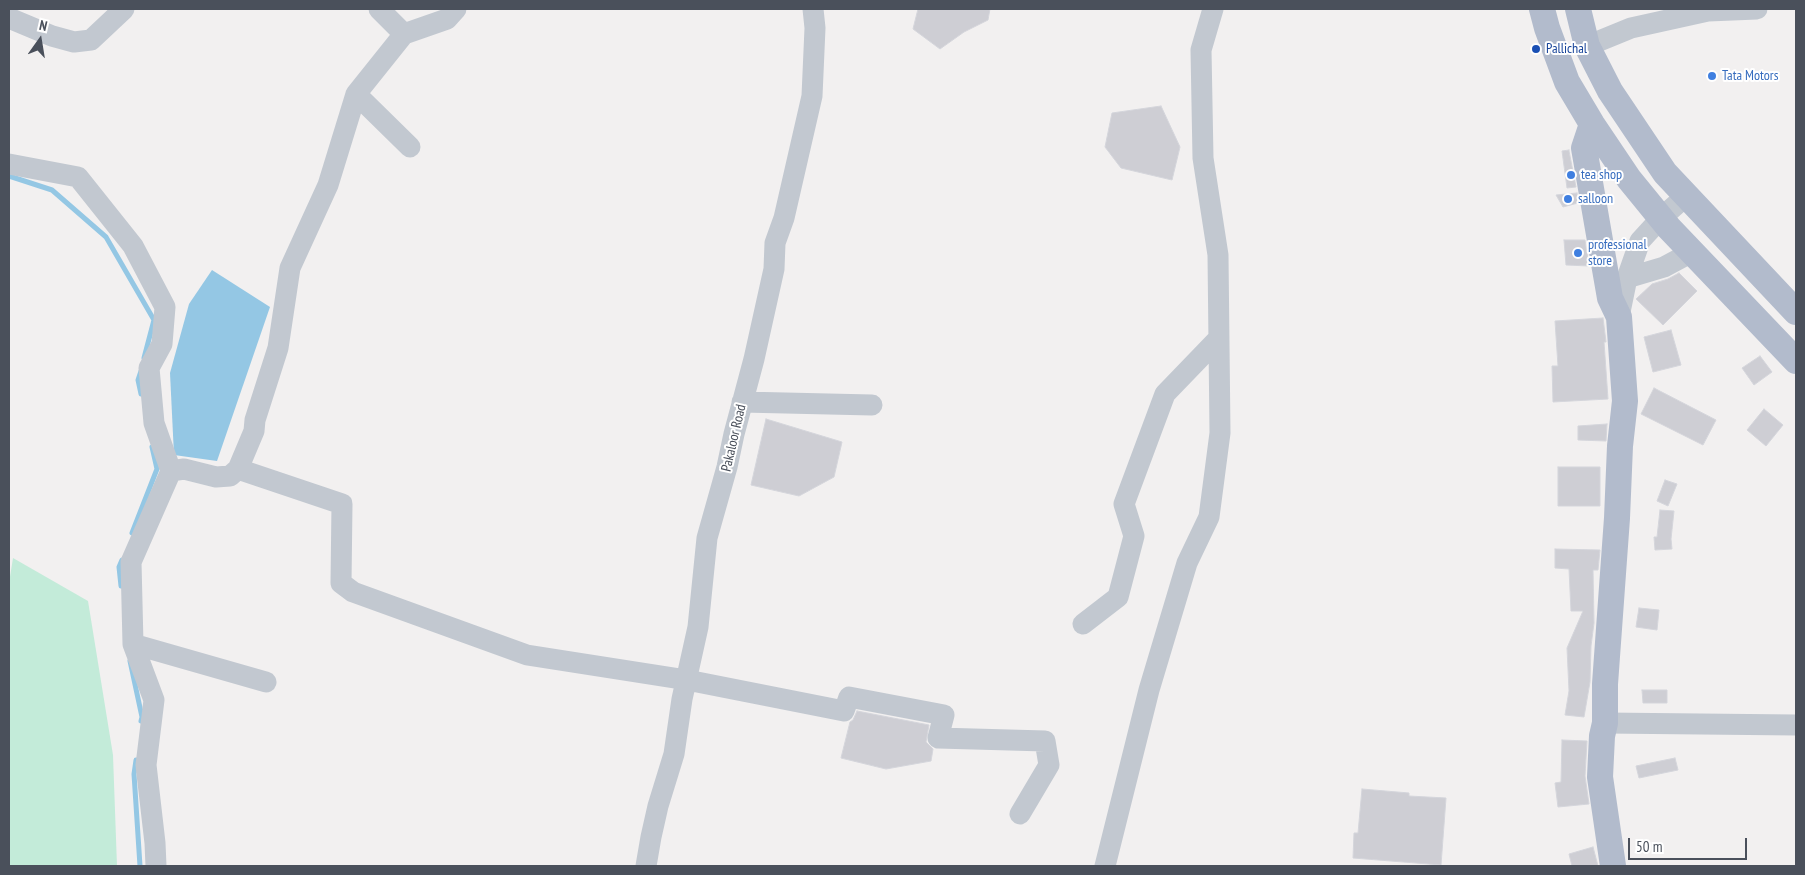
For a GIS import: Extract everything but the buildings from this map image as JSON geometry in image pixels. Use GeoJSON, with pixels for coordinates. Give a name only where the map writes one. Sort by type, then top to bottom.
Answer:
{"type":"FeatureCollection","features":[{"type":"Feature","properties":{"kind":"main road"},"geometry":{"type":"LineString","coordinates":[[1542,9],[1567,82],[1592,124],[1629,179],[1692,252],[1796,362]]}},
{"type":"Feature","properties":{"kind":"main road"},"geometry":{"type":"LineString","coordinates":[[1578,9],[1588,46],[1610,91],[1665,173],[1796,312]]}},
{"type":"Feature","properties":{"kind":"main road"},"geometry":{"type":"LineString","coordinates":[[1592,124],[1584,148],[1610,298],[1619,318],[1625,401],[1620,446],[1617,518],[1605,684],[1605,723],[1602,736],[1600,777],[1614,866]]}},
{"type":"Feature","properties":{"kind":"street"},"geometry":{"type":"LineString","coordinates":[[9,18],[52,36],[74,42],[91,40],[124,9]]}},
{"type":"Feature","properties":{"kind":"street"},"geometry":{"type":"LineString","coordinates":[[379,9],[404,34]]}},
{"type":"Feature","properties":{"kind":"street"},"geometry":{"type":"LineString","coordinates":[[171,471],[184,469],[216,477],[230,476],[238,469],[254,431],[254,420],[278,348],[290,268],[328,185],[356,94],[404,34],[447,19],[456,9]]}},
{"type":"Feature","properties":{"kind":"street","name":"Pakaloor Road"},"geometry":{"type":"LineString","coordinates":[[646,866],[650,837],[674,754],[698,627],[707,538],[725,475],[774,269],[775,243],[784,218],[812,96],[815,28],[813,9]]}},
{"type":"Feature","properties":{"kind":"street"},"geometry":{"type":"LineString","coordinates":[[1105,866],[1149,690],[1187,563],[1209,517],[1220,433],[1218,255],[1203,158],[1202,50],[1213,9]]}},
{"type":"Feature","properties":{"kind":"street"},"geometry":{"type":"LineString","coordinates":[[1588,46],[1630,28],[1708,11],[1757,9]]}},
{"type":"Feature","properties":{"kind":"street"},"geometry":{"type":"LineString","coordinates":[[356,94],[410,147]]}},
{"type":"Feature","properties":{"kind":"street"},"geometry":{"type":"LineString","coordinates":[[9,164],[78,176],[133,246],[165,307],[162,344],[149,368],[154,423],[171,471],[131,562],[133,644],[154,700],[146,765],[156,866]]}},
{"type":"Feature","properties":{"kind":"street"},"geometry":{"type":"LineString","coordinates":[[1619,318],[1626,278],[1640,241],[1661,218],[1686,196]]}},
{"type":"Feature","properties":{"kind":"street"},"geometry":{"type":"LineString","coordinates":[[1626,278],[1664,267],[1692,252]]}},
{"type":"Feature","properties":{"kind":"street"},"geometry":{"type":"LineString","coordinates":[[1083,624],[1118,597],[1134,536],[1124,504],[1165,394],[1219,338]]}},
{"type":"Feature","properties":{"kind":"street"},"geometry":{"type":"LineString","coordinates":[[742,402],[872,405]]}},
{"type":"Feature","properties":{"kind":"street"},"geometry":{"type":"LineString","coordinates":[[238,469],[342,504],[341,583],[353,592],[527,655],[687,680],[844,711],[849,697],[944,715],[938,738],[1045,741],[1049,765],[1020,814]]}},
{"type":"Feature","properties":{"kind":"street"},"geometry":{"type":"LineString","coordinates":[[133,644],[266,682]]}},
{"type":"Feature","properties":{"kind":"street"},"geometry":{"type":"LineString","coordinates":[[1605,723],[1796,725]]}},
{"type":"Feature","properties":{"kind":"green space"},"geometry":{"type":"Polygon","coordinates":[[[13,558],[88,601],[113,755],[117,866],[9,866],[9,583],[13,558]]]}},
{"type":"Feature","properties":{"kind":"water"},"geometry":{"type":"Polygon","coordinates":[[[212,270],[270,307],[217,461],[174,455],[170,373],[189,304],[212,270]]]}},
{"type":"Feature","properties":{"kind":"waterway"},"geometry":{"type":"LineString","coordinates":[[9,176],[52,190],[106,237],[154,320],[144,358]]}},
{"type":"Feature","properties":{"kind":"waterway"},"geometry":{"type":"LineString","coordinates":[[141,371],[138,380],[141,394]]}},
{"type":"Feature","properties":{"kind":"waterway"},"geometry":{"type":"LineString","coordinates":[[132,533],[157,469],[152,447]]}},
{"type":"Feature","properties":{"kind":"waterway"},"geometry":{"type":"LineString","coordinates":[[121,586],[119,567],[122,560]]}},
{"type":"Feature","properties":{"kind":"waterway"},"geometry":{"type":"LineString","coordinates":[[130,661],[142,717],[141,721]]}},
{"type":"Feature","properties":{"kind":"waterway"},"geometry":{"type":"LineString","coordinates":[[136,760],[134,774],[140,866]]}},
{"type":"Feature","properties":{"kind":"place","name":"Pallichal"},"geometry":{"type":"Point","coordinates":[1536,49]}},
{"type":"Feature","properties":{"kind":"place","name":"Tata Motors"},"geometry":{"type":"Point","coordinates":[1712,76]}},
{"type":"Feature","properties":{"kind":"place","name":"tea shop"},"geometry":{"type":"Point","coordinates":[1571,175]}},
{"type":"Feature","properties":{"kind":"place","name":"salloon"},"geometry":{"type":"Point","coordinates":[1568,199]}},
{"type":"Feature","properties":{"kind":"place","name":"professional store"},"geometry":{"type":"Point","coordinates":[1578,253]}}]}
